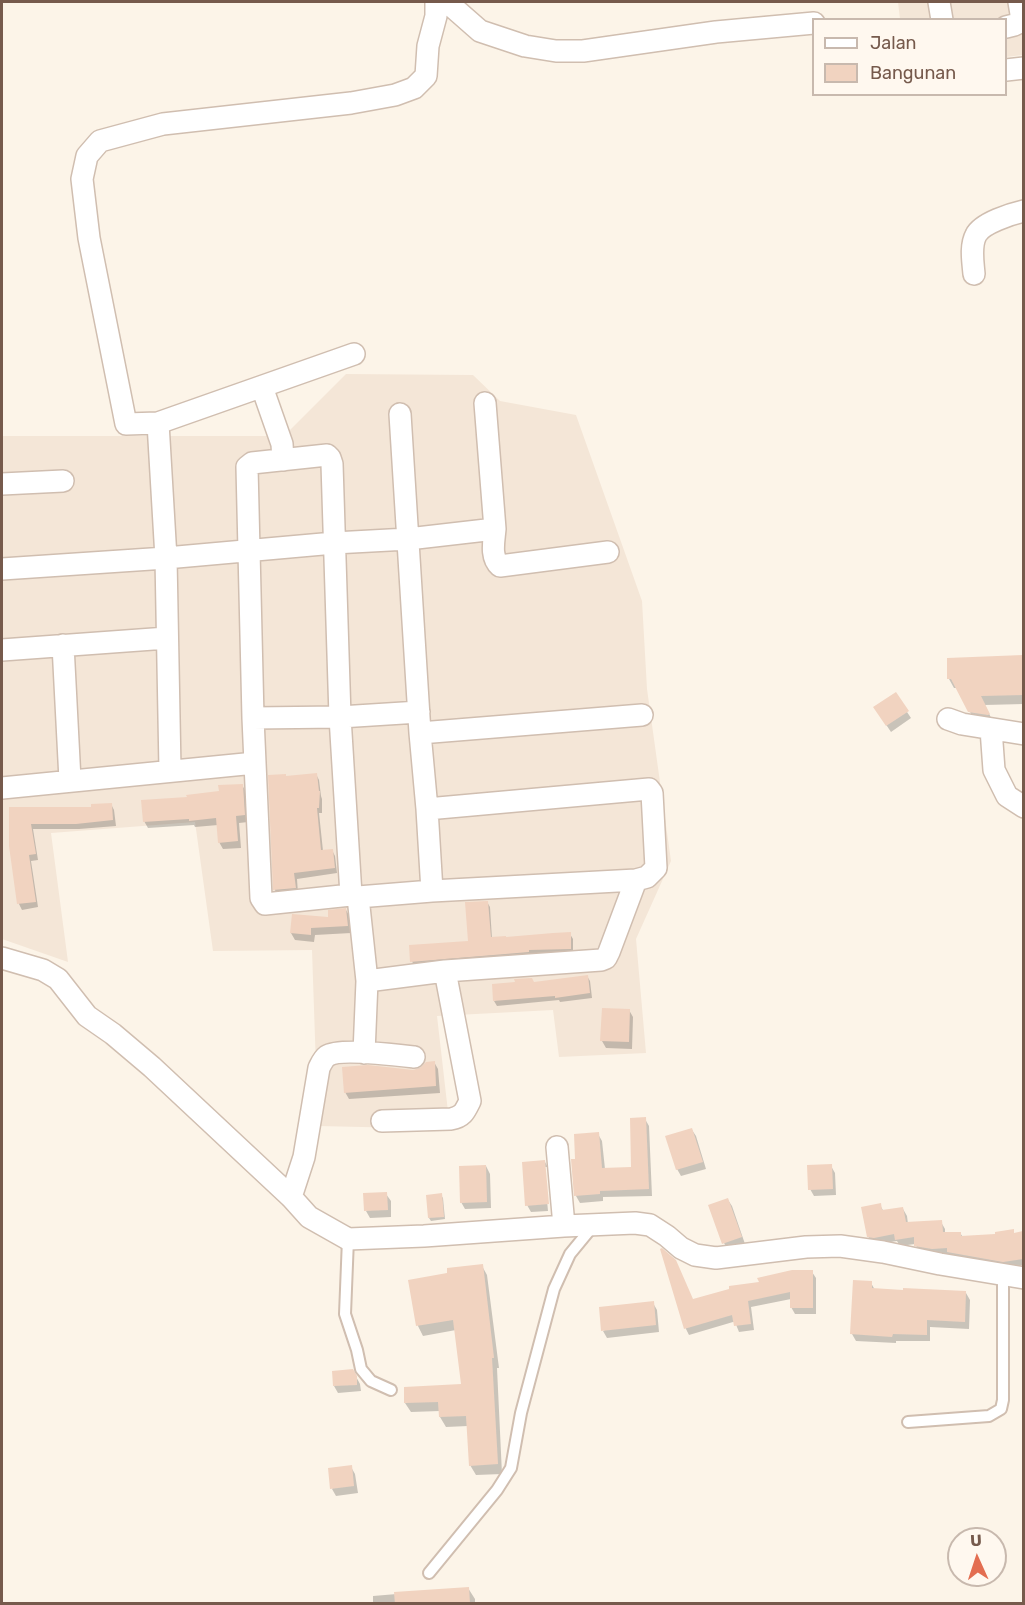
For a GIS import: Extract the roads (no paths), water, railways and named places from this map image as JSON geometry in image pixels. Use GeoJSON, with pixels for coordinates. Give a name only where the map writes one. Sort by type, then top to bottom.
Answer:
{"type":"FeatureCollection","features":[{"type":"Feature","properties":{"kind":"street"},"geometry":{"type":"LineString","coordinates":[[354,354],[158,423],[126,424],[89,238],[82,179],[87,156],[100,141],[163,124],[351,103],[395,95],[414,88],[426,76],[428,46],[436,16],[436,2]]}},
{"type":"Feature","properties":{"kind":"street"},"geometry":{"type":"LineString","coordinates":[[447,2],[480,31],[525,46],[556,51],[582,51],[716,32],[812,23]]}},
{"type":"Feature","properties":{"kind":"street"},"geometry":{"type":"LineString","coordinates":[[939,2],[942,18]]}},
{"type":"Feature","properties":{"kind":"street"},"geometry":{"type":"LineString","coordinates":[[1007,27],[1020,22],[1022,14],[1019,2]]}},
{"type":"Feature","properties":{"kind":"street"},"geometry":{"type":"LineString","coordinates":[[1007,70],[1023,68]]}},
{"type":"Feature","properties":{"kind":"street"},"geometry":{"type":"LineString","coordinates":[[974,274],[974,243],[975,236],[980,229],[992,222],[1023,211]]}},
{"type":"Feature","properties":{"kind":"street"},"geometry":{"type":"LineString","coordinates":[[262,387],[282,444],[283,460]]}},
{"type":"Feature","properties":{"kind":"street"},"geometry":{"type":"LineString","coordinates":[[484,403],[496,562],[500,566],[608,552]]}},
{"type":"Feature","properties":{"kind":"street"},"geometry":{"type":"LineString","coordinates":[[400,414],[432,891]]}},
{"type":"Feature","properties":{"kind":"street"},"geometry":{"type":"LineString","coordinates":[[158,423],[166,558],[170,770]]}},
{"type":"Feature","properties":{"kind":"street"},"geometry":{"type":"LineString","coordinates":[[364,1053],[367,981],[354,896],[340,717],[332,464],[327,455],[252,463],[247,467],[253,718],[263,902],[269,904],[354,896],[636,880],[647,877],[656,868],[652,793],[649,789],[427,808]]}},
{"type":"Feature","properties":{"kind":"street"},"geometry":{"type":"LineString","coordinates":[[2,484],[63,481]]}},
{"type":"Feature","properties":{"kind":"street"},"geometry":{"type":"LineString","coordinates":[[2,569],[408,539],[495,529]]}},
{"type":"Feature","properties":{"kind":"street"},"geometry":{"type":"LineString","coordinates":[[2,650],[168,638]]}},
{"type":"Feature","properties":{"kind":"street"},"geometry":{"type":"LineString","coordinates":[[63,645],[70,780]]}},
{"type":"Feature","properties":{"kind":"street"},"geometry":{"type":"LineString","coordinates":[[253,718],[340,717],[419,712]]}},
{"type":"Feature","properties":{"kind":"street"},"geometry":{"type":"LineString","coordinates":[[420,733],[642,715]]}},
{"type":"Feature","properties":{"kind":"street"},"geometry":{"type":"LineString","coordinates":[[948,719],[962,724],[1023,734]]}},
{"type":"Feature","properties":{"kind":"street"},"geometry":{"type":"LineString","coordinates":[[991,729],[994,770],[1007,796],[1023,807]]}},
{"type":"Feature","properties":{"kind":"street"},"geometry":{"type":"LineString","coordinates":[[2,788],[255,763]]}},
{"type":"Feature","properties":{"kind":"street"},"geometry":{"type":"LineString","coordinates":[[367,981],[445,971],[601,960],[606,958],[609,952],[636,880]]}},
{"type":"Feature","properties":{"kind":"street"},"geometry":{"type":"LineString","coordinates":[[2,958],[43,970],[58,979],[87,1016],[113,1034],[152,1067],[291,1197],[309,1217],[348,1239],[635,1223],[650,1225],[681,1248],[695,1255],[716,1258],[806,1247],[840,1246],[1013,1276]]}},
{"type":"Feature","properties":{"kind":"street"},"geometry":{"type":"LineString","coordinates":[[382,1121],[459,1118],[470,1101],[445,971]]}},
{"type":"Feature","properties":{"kind":"street"},"geometry":{"type":"LineString","coordinates":[[291,1197],[304,1157],[319,1068],[325,1057],[334,1053],[414,1057]]}},
{"type":"Feature","properties":{"kind":"street"},"geometry":{"type":"LineString","coordinates":[[557,1148],[564,1226]]}},
{"type":"Feature","properties":{"kind":"lane"},"geometry":{"type":"LineString","coordinates":[[429,1573],[497,1491],[511,1468],[521,1413],[554,1288],[570,1254],[594,1225]]}},
{"type":"Feature","properties":{"kind":"lane"},"geometry":{"type":"LineString","coordinates":[[348,1239],[345,1314],[361,1369],[371,1381],[391,1390]]}},
{"type":"Feature","properties":{"kind":"lane"},"geometry":{"type":"LineString","coordinates":[[908,1422],[989,1416],[1001,1409],[1004,1400],[1013,1276]]}}]}
